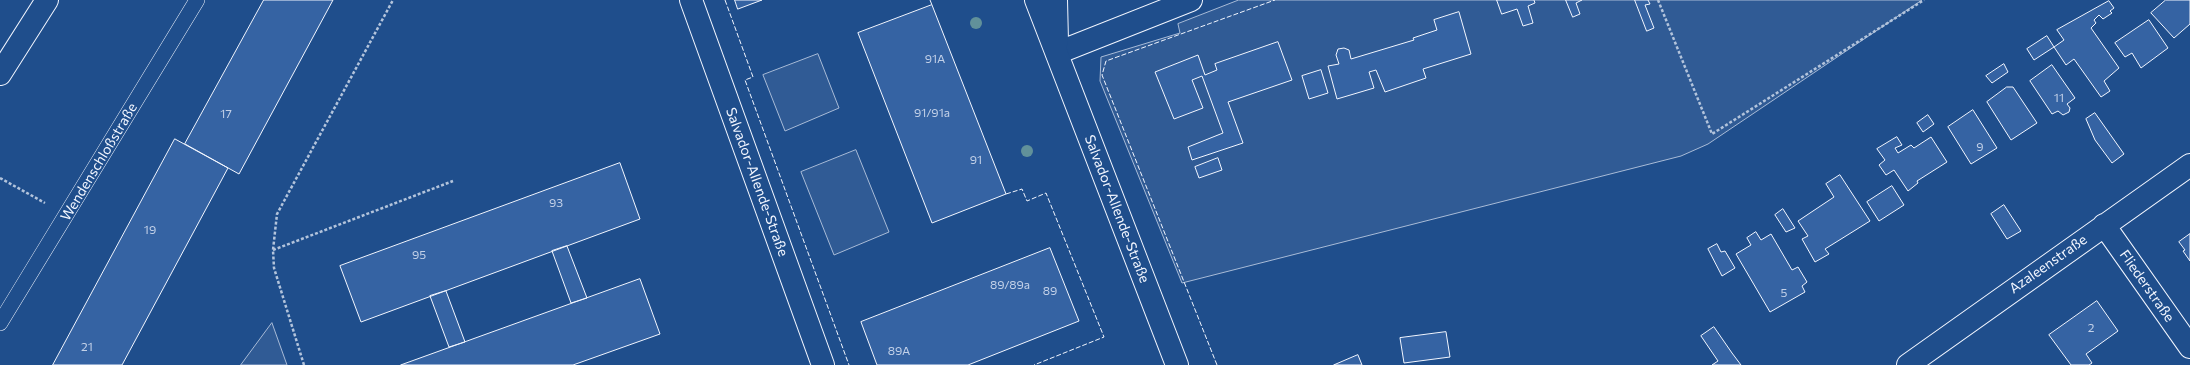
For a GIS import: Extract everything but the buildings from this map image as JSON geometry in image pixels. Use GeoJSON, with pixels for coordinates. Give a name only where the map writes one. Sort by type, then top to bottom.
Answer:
{"type":"FeatureCollection","features":[{"type":"Feature","properties":{"kind":"street"},"geometry":{"type":"LineString","coordinates":[[0,74],[46,0]]}},
{"type":"Feature","properties":{"kind":"street","name":"Salvador-Allende-Straße"},"geometry":{"type":"LineString","coordinates":[[690,0],[823,365]]}},
{"type":"Feature","properties":{"kind":"street","name":"Salvador-Allende-Straße"},"geometry":{"type":"LineString","coordinates":[[1036,0],[1177,365]]}},
{"type":"Feature","properties":{"kind":"street","name":"Salvador-Allende-Straße"},"geometry":{"type":"LineString","coordinates":[[1056,0],[1057,53]]}},
{"type":"Feature","properties":{"kind":"street"},"geometry":{"type":"LineString","coordinates":[[1057,53],[1191,0]]}},
{"type":"Feature","properties":{"kind":"street","name":"Azaleenstraße"},"geometry":{"type":"LineString","coordinates":[[1908,365],[2190,165]]}},
{"type":"Feature","properties":{"kind":"street","name":"Fliederstraße"},"geometry":{"type":"LineString","coordinates":[[2104,225],[2190,347]]}},
{"type":"Feature","properties":{"kind":"lane","name":"Wendenschloßstraße"},"geometry":{"type":"LineString","coordinates":[[0,324],[197,0]]}},
{"type":"Feature","properties":{"kind":"path"},"geometry":{"type":"LineString","coordinates":[[304,365],[274,268],[273,250],[277,214],[393,0]]}},
{"type":"Feature","properties":{"kind":"path"},"geometry":{"type":"LineString","coordinates":[[1658,0],[1712,134],[1924,0]]}},
{"type":"Feature","properties":{"kind":"path"},"geometry":{"type":"LineString","coordinates":[[0,178],[66,215]]}},
{"type":"Feature","properties":{"kind":"path"},"geometry":{"type":"LineString","coordinates":[[273,250],[453,181]]}},
{"type":"Feature","properties":{"kind":"shaded area"},"geometry":{"type":"Polygon","coordinates":[[[1239,0],[1922,0],[1708,144],[1681,156],[1182,283],[1100,81],[1101,57],[1180,33],[1178,24],[1239,0]]]}},
{"type":"Feature","properties":{"kind":"shaded area"},"geometry":{"type":"Polygon","coordinates":[[[818,54],[839,108],[785,131],[763,75],[818,54]]]}},
{"type":"Feature","properties":{"kind":"shaded area"},"geometry":{"type":"Polygon","coordinates":[[[856,150],[889,232],[834,255],[801,172],[856,150]]]}},
{"type":"Feature","properties":{"kind":"shaded area"},"geometry":{"type":"Polygon","coordinates":[[[272,323],[287,365],[241,365],[272,323]]]}},
{"type":"Feature","properties":{"kind":"fence"},"geometry":{"type":"LineString","coordinates":[[725,0],[753,77],[745,80],[849,365]]}},
{"type":"Feature","properties":{"kind":"fence"},"geometry":{"type":"LineString","coordinates":[[930,0],[932,5]]}},
{"type":"Feature","properties":{"kind":"fence"},"geometry":{"type":"LineString","coordinates":[[1217,365],[1102,75],[1106,61],[1275,0]]}},
{"type":"Feature","properties":{"kind":"fence"},"geometry":{"type":"LineString","coordinates":[[1006,194],[1022,189],[1027,201],[1046,193],[1104,337],[1034,365]]}}]}
